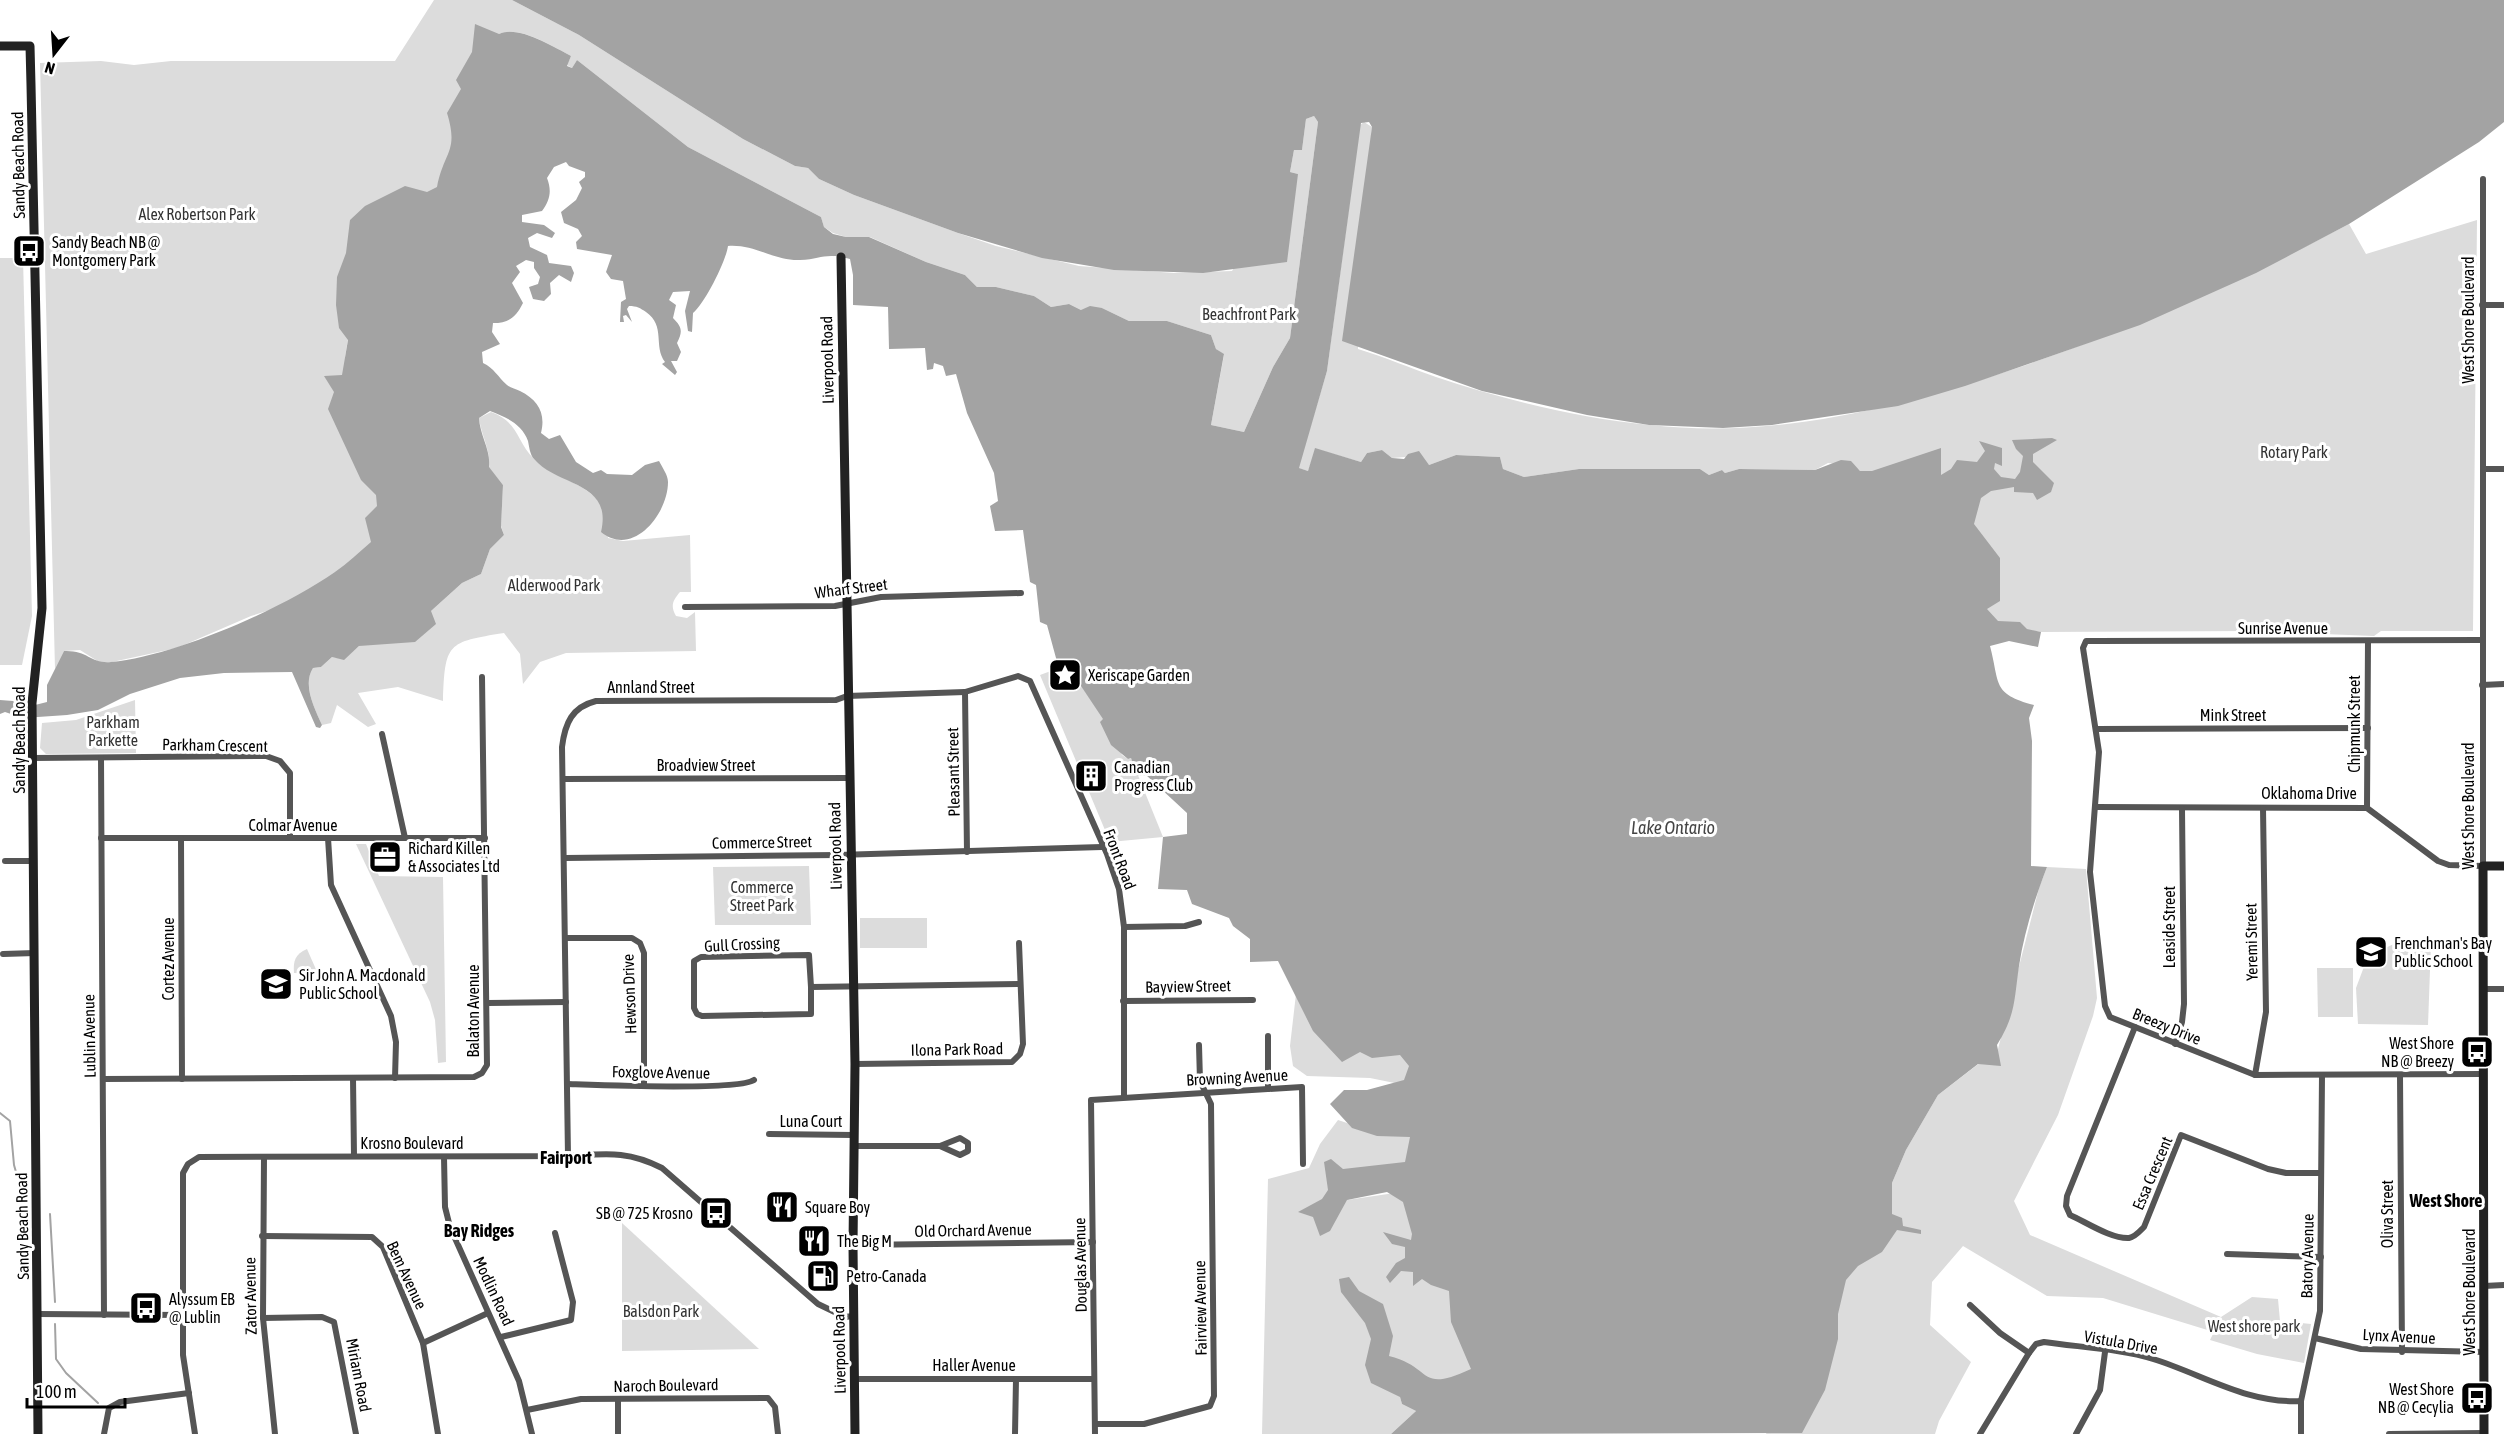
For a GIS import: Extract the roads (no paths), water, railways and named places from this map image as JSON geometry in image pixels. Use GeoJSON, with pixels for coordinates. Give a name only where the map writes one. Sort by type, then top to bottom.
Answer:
{"type":"FeatureCollection","features":[{"type":"Feature","properties":{"kind":"street","name":"Sandy Beach Road"},"geometry":{"type":"LineString","coordinates":[[0,46],[30,46],[42,608],[32,703],[39,1434]]}},
{"type":"Feature","properties":{"kind":"street","name":"West Shore Boulevard"},"geometry":{"type":"LineString","coordinates":[[2483,179],[2481,640],[2484,1433]]}},
{"type":"Feature","properties":{"kind":"street","name":"Liverpool Road"},"geometry":{"type":"LineString","coordinates":[[841,257],[848,778],[855,1064],[853,1135],[855,1434]]}},
{"type":"Feature","properties":{"kind":"street"},"geometry":{"type":"LineString","coordinates":[[2482,305],[2504,305]]}},
{"type":"Feature","properties":{"kind":"street"},"geometry":{"type":"LineString","coordinates":[[2483,470],[2504,469]]}},
{"type":"Feature","properties":{"kind":"street","name":"Wharf Street"},"geometry":{"type":"LineString","coordinates":[[685,607],[835,606],[846,602],[881,597],[1021,593]]}},
{"type":"Feature","properties":{"kind":"street","name":"Sunrise Avenue"},"geometry":{"type":"LineString","coordinates":[[2086,641],[2481,640]]}},
{"type":"Feature","properties":{"kind":"street","name":"Breezy Drive"},"geometry":{"type":"LineString","coordinates":[[2086,641],[2083,648],[2099,752],[2090,872],[2105,1005],[2110,1017],[2255,1075],[2483,1074]]}},
{"type":"Feature","properties":{"kind":"street","name":"Chipmunk Street"},"geometry":{"type":"LineString","coordinates":[[2367,808],[2368,641]]}},
{"type":"Feature","properties":{"kind":"street","name":"Annland Street"},"geometry":{"type":"LineString","coordinates":[[568,1156],[562,747],[565,728],[574,712],[583,704],[596,701],[836,700],[847,696],[965,692],[1018,676],[1030,681]]}},
{"type":"Feature","properties":{"kind":"street","name":"Balaton Avenue"},"geometry":{"type":"LineString","coordinates":[[103,1079],[474,1077],[482,1073],[487,1065],[488,1003],[482,677]]}},
{"type":"Feature","properties":{"kind":"street","name":"Front Road"},"geometry":{"type":"LineString","coordinates":[[1030,681],[1034,684],[1119,889],[1124,927],[1124,1096]]}},
{"type":"Feature","properties":{"kind":"street"},"geometry":{"type":"LineString","coordinates":[[2482,685],[2504,684]]}},
{"type":"Feature","properties":{"kind":"street","name":"Pleasant Street"},"geometry":{"type":"LineString","coordinates":[[965,692],[967,852]]}},
{"type":"Feature","properties":{"kind":"street","name":"Mink Street"},"geometry":{"type":"LineString","coordinates":[[2097,729],[2368,728]]}},
{"type":"Feature","properties":{"kind":"street"},"geometry":{"type":"LineString","coordinates":[[382,734],[405,838]]}},
{"type":"Feature","properties":{"kind":"street","name":"Parkham Crescent"},"geometry":{"type":"LineString","coordinates":[[33,758],[266,756],[280,761],[290,773],[291,838]]}},
{"type":"Feature","properties":{"kind":"street","name":"Lublin Avenue"},"geometry":{"type":"LineString","coordinates":[[102,758],[104,1315]]}},
{"type":"Feature","properties":{"kind":"street","name":"Broadview Street"},"geometry":{"type":"LineString","coordinates":[[564,778],[848,778]]}},
{"type":"Feature","properties":{"kind":"street","name":"Oklahoma Drive"},"geometry":{"type":"LineString","coordinates":[[2096,807],[2367,808],[2438,861],[2449,865],[2504,866]]}},
{"type":"Feature","properties":{"kind":"street","name":"Yeremi Street"},"geometry":{"type":"LineString","coordinates":[[2255,1075],[2266,1012],[2263,808]]}},
{"type":"Feature","properties":{"kind":"street","name":"Leaside Street"},"geometry":{"type":"LineString","coordinates":[[2175,1044],[2182,1022],[2184,1004],[2182,809]]}},
{"type":"Feature","properties":{"kind":"street","name":"Colmar Avenue"},"geometry":{"type":"LineString","coordinates":[[102,838],[485,838]]}},
{"type":"Feature","properties":{"kind":"street"},"geometry":{"type":"LineString","coordinates":[[328,838],[331,885],[391,1016],[396,1042],[395,1078]]}},
{"type":"Feature","properties":{"kind":"street","name":"Cortez Avenue"},"geometry":{"type":"LineString","coordinates":[[181,839],[182,1079]]}},
{"type":"Feature","properties":{"kind":"street","name":"Commerce Street"},"geometry":{"type":"LineString","coordinates":[[565,858],[967,852],[1102,847]]}},
{"type":"Feature","properties":{"kind":"street"},"geometry":{"type":"LineString","coordinates":[[4,861],[35,861]]}},
{"type":"Feature","properties":{"kind":"street"},"geometry":{"type":"LineString","coordinates":[[1124,927],[1185,926],[1199,922]]}},
{"type":"Feature","properties":{"kind":"street","name":"Hewson Drive"},"geometry":{"type":"LineString","coordinates":[[566,938],[632,938],[640,943],[644,953],[644,1085]]}},
{"type":"Feature","properties":{"kind":"street","name":"Ilona Park Road"},"geometry":{"type":"LineString","coordinates":[[855,1064],[1012,1062],[1020,1054],[1023,1044],[1019,943]]}},
{"type":"Feature","properties":{"kind":"street"},"geometry":{"type":"LineString","coordinates":[[3,954],[35,953]]}},
{"type":"Feature","properties":{"kind":"street","name":"Gull Crossing"},"geometry":{"type":"LineString","coordinates":[[810,955],[811,987],[811,1014],[702,1016],[697,1014],[694,1008],[694,961],[701,957],[810,955]]}},
{"type":"Feature","properties":{"kind":"street"},"geometry":{"type":"LineString","coordinates":[[811,987],[1020,984]]}},
{"type":"Feature","properties":{"kind":"street"},"geometry":{"type":"LineString","coordinates":[[2483,989],[2504,989]]}},
{"type":"Feature","properties":{"kind":"street","name":"Bayview Street"},"geometry":{"type":"LineString","coordinates":[[1123,1001],[1253,1000]]}},
{"type":"Feature","properties":{"kind":"street"},"geometry":{"type":"LineString","coordinates":[[488,1003],[566,1002]]}},
{"type":"Feature","properties":{"kind":"street","name":"Essa Crescent"},"geometry":{"type":"LineString","coordinates":[[2134,1027],[2067,1196],[2066,1206],[2070,1215],[2118,1236],[2130,1238],[2138,1234],[2144,1227],[2181,1135],[2268,1169],[2286,1173],[2321,1173]]}},
{"type":"Feature","properties":{"kind":"street"},"geometry":{"type":"LineString","coordinates":[[1268,1036],[1268,1089]]}},
{"type":"Feature","properties":{"kind":"street"},"geometry":{"type":"LineString","coordinates":[[1199,1045],[1200,1081],[1204,1093]]}},
{"type":"Feature","properties":{"kind":"street","name":"Batory Avenue"},"geometry":{"type":"LineString","coordinates":[[2301,1434],[2301,1401],[2320,1311],[2322,1075]]}},
{"type":"Feature","properties":{"kind":"street","name":"Oliva Street"},"geometry":{"type":"LineString","coordinates":[[2400,1076],[2402,1352]]}},
{"type":"Feature","properties":{"kind":"street"},"geometry":{"type":"LineString","coordinates":[[354,1078],[354,1156]]}},
{"type":"Feature","properties":{"kind":"street","name":"Foxglove Avenue"},"geometry":{"type":"LineString","coordinates":[[567,1084],[747,1084],[754,1080]]}},
{"type":"Feature","properties":{"kind":"street","name":"Browning Avenue"},"geometry":{"type":"LineString","coordinates":[[1096,1098],[1302,1087],[1303,1164]]}},
{"type":"Feature","properties":{"kind":"street","name":"Fairview Avenue"},"geometry":{"type":"LineString","coordinates":[[1095,1424],[1144,1424],[1210,1406],[1214,1396],[1211,1104],[1204,1093]]}},
{"type":"Feature","properties":{"kind":"street","name":"Douglas Avenue"},"geometry":{"type":"LineString","coordinates":[[1095,1434],[1091,1100],[1096,1098]]}},
{"type":"Feature","properties":{"kind":"street","name":"Luna Court"},"geometry":{"type":"LineString","coordinates":[[769,1134],[853,1135]]}},
{"type":"Feature","properties":{"kind":"street"},"geometry":{"type":"LineString","coordinates":[[853,1146],[940,1146]]}},
{"type":"Feature","properties":{"kind":"street","name":"Krosno Boulevard"},"geometry":{"type":"LineString","coordinates":[[195,1434],[183,1355],[183,1173],[188,1164],[199,1157],[568,1156],[622,1153],[641,1157],[662,1168],[818,1304],[845,1317],[853,1316]]}},
{"type":"Feature","properties":{"kind":"street","name":"Zator Avenue"},"geometry":{"type":"LineString","coordinates":[[264,1157],[263,1318],[275,1434]]}},
{"type":"Feature","properties":{"kind":"street","name":"Modlin Road"},"geometry":{"type":"LineString","coordinates":[[444,1157],[445,1207],[450,1227],[519,1380],[532,1434]]}},
{"type":"Feature","properties":{"kind":"street"},"geometry":{"type":"LineString","coordinates":[[501,1337],[571,1320],[573,1302],[555,1233]]}},
{"type":"Feature","properties":{"kind":"street","name":"Bem Avenue"},"geometry":{"type":"LineString","coordinates":[[262,1236],[372,1237],[383,1247],[423,1343],[438,1434]]}},
{"type":"Feature","properties":{"kind":"street","name":"Old Orchard Avenue"},"geometry":{"type":"LineString","coordinates":[[853,1245],[1093,1242]]}},
{"type":"Feature","properties":{"kind":"street"},"geometry":{"type":"LineString","coordinates":[[2227,1254],[2321,1257]]}},
{"type":"Feature","properties":{"kind":"street"},"geometry":{"type":"LineString","coordinates":[[2484,1286],[2504,1285]]}},
{"type":"Feature","properties":{"kind":"street"},"geometry":{"type":"LineString","coordinates":[[1970,1305],[2000,1333],[2029,1353],[1980,1434]]}},
{"type":"Feature","properties":{"kind":"street"},"geometry":{"type":"LineString","coordinates":[[423,1343],[488,1313]]}},
{"type":"Feature","properties":{"kind":"street"},"geometry":{"type":"LineString","coordinates":[[38,1314],[182,1315]]}},
{"type":"Feature","properties":{"kind":"street","name":"Miriam Road"},"geometry":{"type":"LineString","coordinates":[[263,1318],[322,1317],[334,1322],[356,1434]]}},
{"type":"Feature","properties":{"kind":"street","name":"Lynx Avenue"},"geometry":{"type":"LineString","coordinates":[[2315,1338],[2361,1349],[2402,1352],[2484,1352]]}},
{"type":"Feature","properties":{"kind":"street","name":"Vistula Drive"},"geometry":{"type":"LineString","coordinates":[[2029,1353],[2036,1344],[2044,1342],[2151,1358],[2258,1398],[2301,1401]]}},
{"type":"Feature","properties":{"kind":"street"},"geometry":{"type":"LineString","coordinates":[[2076,1434],[2100,1390],[2105,1352]]}},
{"type":"Feature","properties":{"kind":"street","name":"Haller Avenue"},"geometry":{"type":"LineString","coordinates":[[854,1379],[1094,1379]]}},
{"type":"Feature","properties":{"kind":"street"},"geometry":{"type":"LineString","coordinates":[[1015,1434],[1016,1379]]}},
{"type":"Feature","properties":{"kind":"street"},"geometry":{"type":"LineString","coordinates":[[104,1434],[108,1408],[120,1402],[189,1393]]}},
{"type":"Feature","properties":{"kind":"street","name":"Naroch Boulevard"},"geometry":{"type":"LineString","coordinates":[[527,1410],[581,1399],[768,1398],[775,1407],[778,1434]]}},
{"type":"Feature","properties":{"kind":"street"},"geometry":{"type":"LineString","coordinates":[[618,1399],[618,1434]]}},
{"type":"Feature","properties":{"kind":"street"},"geometry":{"type":"LineString","coordinates":[[2389,1434],[2484,1433]]}},
{"type":"Feature","properties":{"kind":"water","name":"Lake Ontario"},"geometry":{"type":"Polygon","coordinates":[[[512,0],[2504,0],[2504,122],[2479,142],[2349,224],[2256,273],[2140,325],[1965,386],[1898,406],[1772,425],[1723,428],[1649,425],[1587,415],[1482,391],[1342,341],[1372,127],[1369,122],[1361,123],[1327,371],[1299,468],[1308,471],[1315,448],[1361,462],[1367,453],[1382,450],[1392,458],[1404,459],[1408,454],[1419,451],[1429,465],[1456,455],[1500,457],[1503,469],[1524,477],[1579,469],[1700,469],[1709,475],[1722,470],[1725,473],[1739,469],[1815,470],[1841,460],[1851,461],[1860,471],[1872,471],[1941,448],[1941,475],[1951,469],[1957,460],[1977,462],[1985,451],[1979,441],[2002,448],[2002,466],[1995,463],[1994,469],[2001,477],[2015,479],[2020,472],[2023,456],[2016,449],[2012,440],[2052,438],[2057,440],[2033,454],[2033,462],[2054,483],[2051,492],[2037,500],[2033,493],[2014,492],[2014,487],[1991,491],[1981,498],[1974,524],[2000,558],[2000,601],[1987,609],[1998,621],[2020,622],[2027,629],[2041,632],[2038,647],[2009,641],[1990,646],[1997,678],[2004,692],[2020,701],[2034,705],[2029,718],[2032,741],[2031,866],[2047,867],[2024,941],[2011,1015],[1997,1045],[2001,1066],[1978,1064],[1938,1095],[1906,1150],[1892,1183],[1892,1214],[1902,1218],[1903,1226],[1921,1230],[1921,1234],[1897,1230],[1882,1252],[1858,1266],[1846,1280],[1838,1314],[1838,1339],[1825,1390],[1802,1433],[1391,1434],[1416,1411],[1402,1404],[1400,1397],[1371,1383],[1365,1365],[1371,1339],[1365,1323],[1341,1292],[1339,1279],[1349,1277],[1359,1291],[1383,1304],[1393,1336],[1389,1356],[1413,1366],[1433,1379],[1454,1376],[1471,1369],[1451,1322],[1449,1291],[1431,1285],[1422,1279],[1413,1286],[1413,1272],[1401,1271],[1390,1283],[1386,1277],[1396,1263],[1405,1258],[1405,1247],[1392,1244],[1383,1232],[1411,1240],[1412,1234],[1403,1202],[1387,1192],[1347,1200],[1330,1231],[1320,1236],[1313,1217],[1298,1212],[1322,1199],[1328,1190],[1324,1162],[1331,1159],[1343,1169],[1405,1162],[1410,1137],[1377,1136],[1352,1128],[1330,1104],[1344,1090],[1367,1090],[1404,1080],[1409,1066],[1400,1055],[1372,1058],[1360,1052],[1342,1062],[1313,1031],[1278,961],[1250,962],[1250,939],[1233,926],[1229,918],[1192,904],[1187,890],[1158,889],[1163,837],[1187,834],[1187,813],[1146,775],[1137,776],[1131,758],[1128,759],[1111,745],[1100,722],[1103,719],[1067,665],[1059,669],[1047,625],[1040,622],[1036,585],[1030,582],[1023,530],[995,531],[990,506],[998,501],[994,473],[967,413],[956,374],[946,376],[943,366],[934,363],[933,369],[927,370],[925,348],[889,349],[888,307],[853,305],[853,275],[850,259],[829,256],[791,260],[747,247],[728,246],[714,281],[693,313],[692,332],[688,331],[685,311],[690,291],[673,292],[669,300],[676,305],[673,318],[681,329],[677,343],[681,352],[677,361],[671,361],[677,372],[675,375],[662,364],[665,362],[660,349],[656,323],[646,312],[629,306],[627,309],[632,322],[626,315],[623,316],[624,322],[620,322],[621,302],[626,299],[623,281],[611,279],[606,272],[612,255],[577,249],[576,242],[582,236],[578,229],[564,223],[561,212],[576,200],[582,188],[579,182],[585,177],[585,172],[569,166],[566,162],[554,167],[547,178],[550,191],[545,207],[542,211],[522,215],[522,222],[544,225],[555,233],[552,238],[537,233],[528,238],[530,247],[547,255],[549,263],[571,266],[574,273],[571,282],[559,275],[550,283],[551,294],[544,301],[533,299],[529,287],[538,284],[540,277],[534,268],[534,262],[526,260],[516,266],[520,272],[512,283],[523,303],[511,318],[493,323],[492,332],[500,344],[482,352],[483,363],[508,386],[520,391],[536,403],[542,419],[541,433],[549,439],[560,435],[576,462],[593,473],[601,470],[607,474],[632,475],[645,465],[659,461],[668,479],[666,494],[662,507],[646,529],[625,540],[613,539],[601,532],[603,515],[599,503],[591,494],[544,468],[533,457],[522,430],[507,419],[490,411],[479,418],[489,467],[503,485],[501,527],[504,535],[490,549],[481,574],[462,583],[431,611],[436,624],[415,642],[359,646],[344,660],[332,657],[321,667],[313,668],[309,689],[322,725],[320,728],[316,727],[292,672],[224,673],[180,678],[130,694],[98,710],[67,715],[23,718],[5,712],[0,714],[0,700],[13,701],[23,708],[47,702],[47,685],[64,651],[72,651],[99,661],[111,662],[166,651],[196,641],[287,601],[340,569],[371,542],[365,518],[377,506],[376,495],[361,480],[328,409],[334,392],[324,376],[342,375],[348,340],[339,328],[336,305],[337,277],[346,253],[350,220],[365,206],[405,186],[427,192],[437,187],[451,144],[447,113],[461,89],[456,80],[472,52],[475,24],[499,34],[516,32],[525,34],[571,56],[567,66],[572,68],[577,60],[688,147],[821,217],[824,227],[833,234],[846,237],[869,237],[926,262],[965,275],[977,287],[996,287],[1034,296],[1051,307],[1069,304],[1081,310],[1090,306],[1102,308],[1129,321],[1167,321],[1211,335],[1216,349],[1224,354],[1211,425],[1244,432],[1273,367],[1290,338],[1318,122],[1314,116],[1306,119],[1302,150],[1294,150],[1290,172],[1298,174],[1287,262],[1203,273],[1114,270],[1042,258],[958,233],[854,195],[819,179],[808,168],[795,166],[743,139],[579,35],[512,0]]]}},
{"type":"Feature","properties":{"kind":"waterway"},"geometry":{"type":"LineString","coordinates":[[0,1113],[10,1121],[14,1165],[20,1186]]}},
{"type":"Feature","properties":{"kind":"waterway"},"geometry":{"type":"LineString","coordinates":[[50,1214],[55,1302]]}},
{"type":"Feature","properties":{"kind":"waterway"},"geometry":{"type":"LineString","coordinates":[[55,1324],[56,1359],[66,1373],[98,1403]]}},
{"type":"Feature","properties":{"kind":"place","name":"Sandy Beach NB @ Montgomery Park"},"geometry":{"type":"Point","coordinates":[29,251]}},
{"type":"Feature","properties":{"kind":"place","name":"Xeriscape Garden"},"geometry":{"type":"Point","coordinates":[1065,675]}},
{"type":"Feature","properties":{"kind":"place","name":"Canadian Progress Club"},"geometry":{"type":"Point","coordinates":[1091,776]}},
{"type":"Feature","properties":{"kind":"place","name":"Richard Killen & Associates Ltd"},"geometry":{"type":"Point","coordinates":[385,857]}},
{"type":"Feature","properties":{"kind":"place","name":"Frenchman's Bay Public School"},"geometry":{"type":"Point","coordinates":[2371,952]}},
{"type":"Feature","properties":{"kind":"place","name":"Sir John A. Macdonald Public School"},"geometry":{"type":"Point","coordinates":[276,984]}},
{"type":"Feature","properties":{"kind":"place","name":"West Shore NB @ Breezy"},"geometry":{"type":"Point","coordinates":[2477,1052]}},
{"type":"Feature","properties":{"kind":"place","name":"Square Boy"},"geometry":{"type":"Point","coordinates":[782,1207]}},
{"type":"Feature","properties":{"kind":"place","name":"SB @ 725 Krosno"},"geometry":{"type":"Point","coordinates":[716,1213]}},
{"type":"Feature","properties":{"kind":"place","name":"The Big M"},"geometry":{"type":"Point","coordinates":[814,1241]}},
{"type":"Feature","properties":{"kind":"place","name":"Petro-Canada"},"geometry":{"type":"Point","coordinates":[823,1276]}},
{"type":"Feature","properties":{"kind":"place","name":"Alyssum EB @ Lublin"},"geometry":{"type":"Point","coordinates":[146,1308]}},
{"type":"Feature","properties":{"kind":"place","name":"West Shore NB @ Cecylia"},"geometry":{"type":"Point","coordinates":[2477,1398]}},
{"type":"Feature","properties":{"kind":"district","name":"Fairport"},"geometry":{"type":"Point","coordinates":[566,1158]}},
{"type":"Feature","properties":{"kind":"district","name":"West Shore"},"geometry":{"type":"Point","coordinates":[2446,1201]}},
{"type":"Feature","properties":{"kind":"district","name":"Bay Ridges"},"geometry":{"type":"Point","coordinates":[479,1231]}},
{"type":"Feature","properties":{"kind":"park label","name":"Alex Robertson Park"},"geometry":{"type":"Point","coordinates":[197,214]}},
{"type":"Feature","properties":{"kind":"park label","name":"Beachfront Park"},"geometry":{"type":"Point","coordinates":[1249,314]}},
{"type":"Feature","properties":{"kind":"park label","name":"Rotary Park"},"geometry":{"type":"Point","coordinates":[2294,452]}},
{"type":"Feature","properties":{"kind":"park label","name":"Alderwood Park"},"geometry":{"type":"Point","coordinates":[554,585]}},
{"type":"Feature","properties":{"kind":"park label","name":"Parkham Parkette"},"geometry":{"type":"Point","coordinates":[113,731]}},
{"type":"Feature","properties":{"kind":"park label","name":"Commerce Street Park"},"geometry":{"type":"Point","coordinates":[762,896]}},
{"type":"Feature","properties":{"kind":"park label","name":"Balsdon Park"},"geometry":{"type":"Point","coordinates":[661,1311]}},
{"type":"Feature","properties":{"kind":"park label","name":"West shore park"},"geometry":{"type":"Point","coordinates":[2254,1326]}}]}
